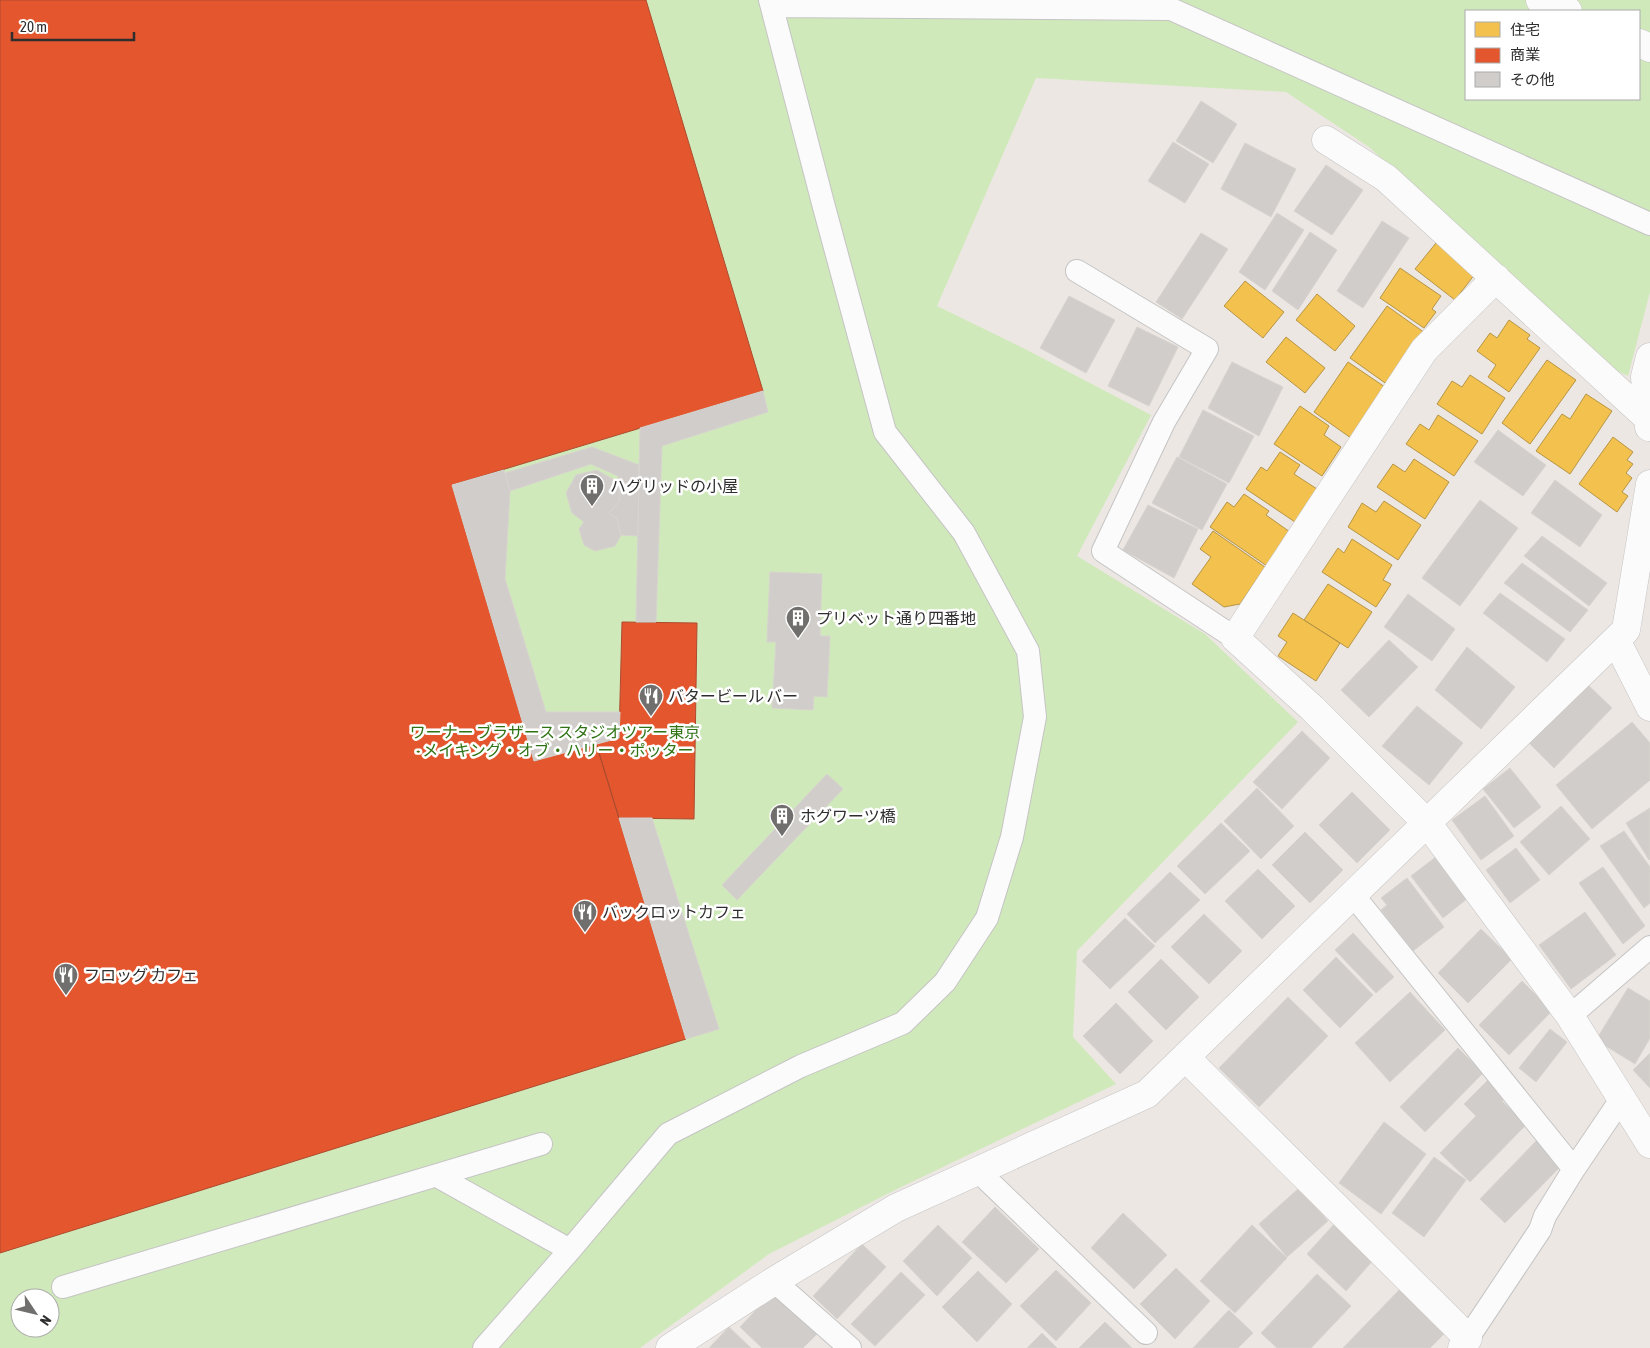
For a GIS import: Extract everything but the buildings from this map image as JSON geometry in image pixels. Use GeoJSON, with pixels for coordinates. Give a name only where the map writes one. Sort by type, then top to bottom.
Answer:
{"type":"FeatureCollection","features":[{"type":"Feature","properties":{"kind":"street"},"geometry":{"type":"LineString","coordinates":[[1540,0],[1565,10]]}},
{"type":"Feature","properties":{"kind":"street"},"geometry":{"type":"LineString","coordinates":[[1326,140],[1386,178],[1496,278],[1649,427]]}},
{"type":"Feature","properties":{"kind":"street"},"geometry":{"type":"LineString","coordinates":[[1496,278],[1424,350],[1236,638],[1312,708],[1428,824],[1570,1016],[1650,1144]]}},
{"type":"Feature","properties":{"kind":"street"},"geometry":{"type":"LineString","coordinates":[[1649,427],[1645,377],[1650,356]]}},
{"type":"Feature","properties":{"kind":"street"},"geometry":{"type":"LineString","coordinates":[[670,1348],[774,1281],[896,1208],[1147,1094],[1428,824],[1626,630],[1650,484]]}},
{"type":"Feature","properties":{"kind":"street"},"geometry":{"type":"LineString","coordinates":[[1616,640],[1650,707]]}},
{"type":"Feature","properties":{"kind":"street"},"geometry":{"type":"LineString","coordinates":[[1185,1057],[1465,1343]]}},
{"type":"Feature","properties":{"kind":"lane"},"geometry":{"type":"LineString","coordinates":[[484,1348],[668,1134],[801,1066],[903,1023],[945,982],[987,918],[1012,837],[1034,717],[1028,650],[964,533],[885,432],[771,3],[1171,9],[1650,224]]}},
{"type":"Feature","properties":{"kind":"lane"},"geometry":{"type":"LineString","coordinates":[[1077,271],[1207,350],[1164,422],[1103,550],[1236,638]]}},
{"type":"Feature","properties":{"kind":"lane"},"geometry":{"type":"LineString","coordinates":[[1353,895],[1574,1169]]}},
{"type":"Feature","properties":{"kind":"lane"},"geometry":{"type":"LineString","coordinates":[[1570,1016],[1650,946]]}},
{"type":"Feature","properties":{"kind":"lane"},"geometry":{"type":"LineString","coordinates":[[1465,1343],[1540,1230],[1545,1216],[1574,1169],[1622,1098]]}},
{"type":"Feature","properties":{"kind":"lane"},"geometry":{"type":"LineString","coordinates":[[63,1287],[541,1144]]}},
{"type":"Feature","properties":{"kind":"lane"},"geometry":{"type":"LineString","coordinates":[[978,1171],[1146,1333]]}},
{"type":"Feature","properties":{"kind":"lane"},"geometry":{"type":"LineString","coordinates":[[437,1176],[570,1250]]}},
{"type":"Feature","properties":{"kind":"lane"},"geometry":{"type":"LineString","coordinates":[[774,1281],[850,1348]]}},
{"type":"Feature","properties":{"kind":"green space","name":"ワーナー ブラザース スタジオツアー東京 - メイキング・オブ・ハリー・ポッター"},"geometry":{"type":"Polygon","coordinates":[[[0,0],[1650,0],[1650,292],[1628,376],[1617,371],[1369,147],[1286,92],[1036,78],[937,306],[1025,349],[1151,415],[1077,556],[1205,634],[1298,722],[1077,951],[1073,1037],[1116,1084],[893,1191],[769,1254],[640,1348],[0,1348],[0,0]]]}},
{"type":"Feature","properties":{"kind":"place","name":"ハグリッドの小屋"},"geometry":{"type":"Point","coordinates":[592,507]}},
{"type":"Feature","properties":{"kind":"place","name":"プリベット通り四番地"},"geometry":{"type":"Point","coordinates":[798,639]}},
{"type":"Feature","properties":{"kind":"place","name":"バタービール バー"},"geometry":{"type":"Point","coordinates":[651,717]}},
{"type":"Feature","properties":{"kind":"place","name":"ホグワーツ橋"},"geometry":{"type":"Point","coordinates":[782,837]}},
{"type":"Feature","properties":{"kind":"place","name":"バックロットカフェ"},"geometry":{"type":"Point","coordinates":[585,933]}},
{"type":"Feature","properties":{"kind":"place","name":"フロッグ カフェ"},"geometry":{"type":"Point","coordinates":[66,996]}}]}
